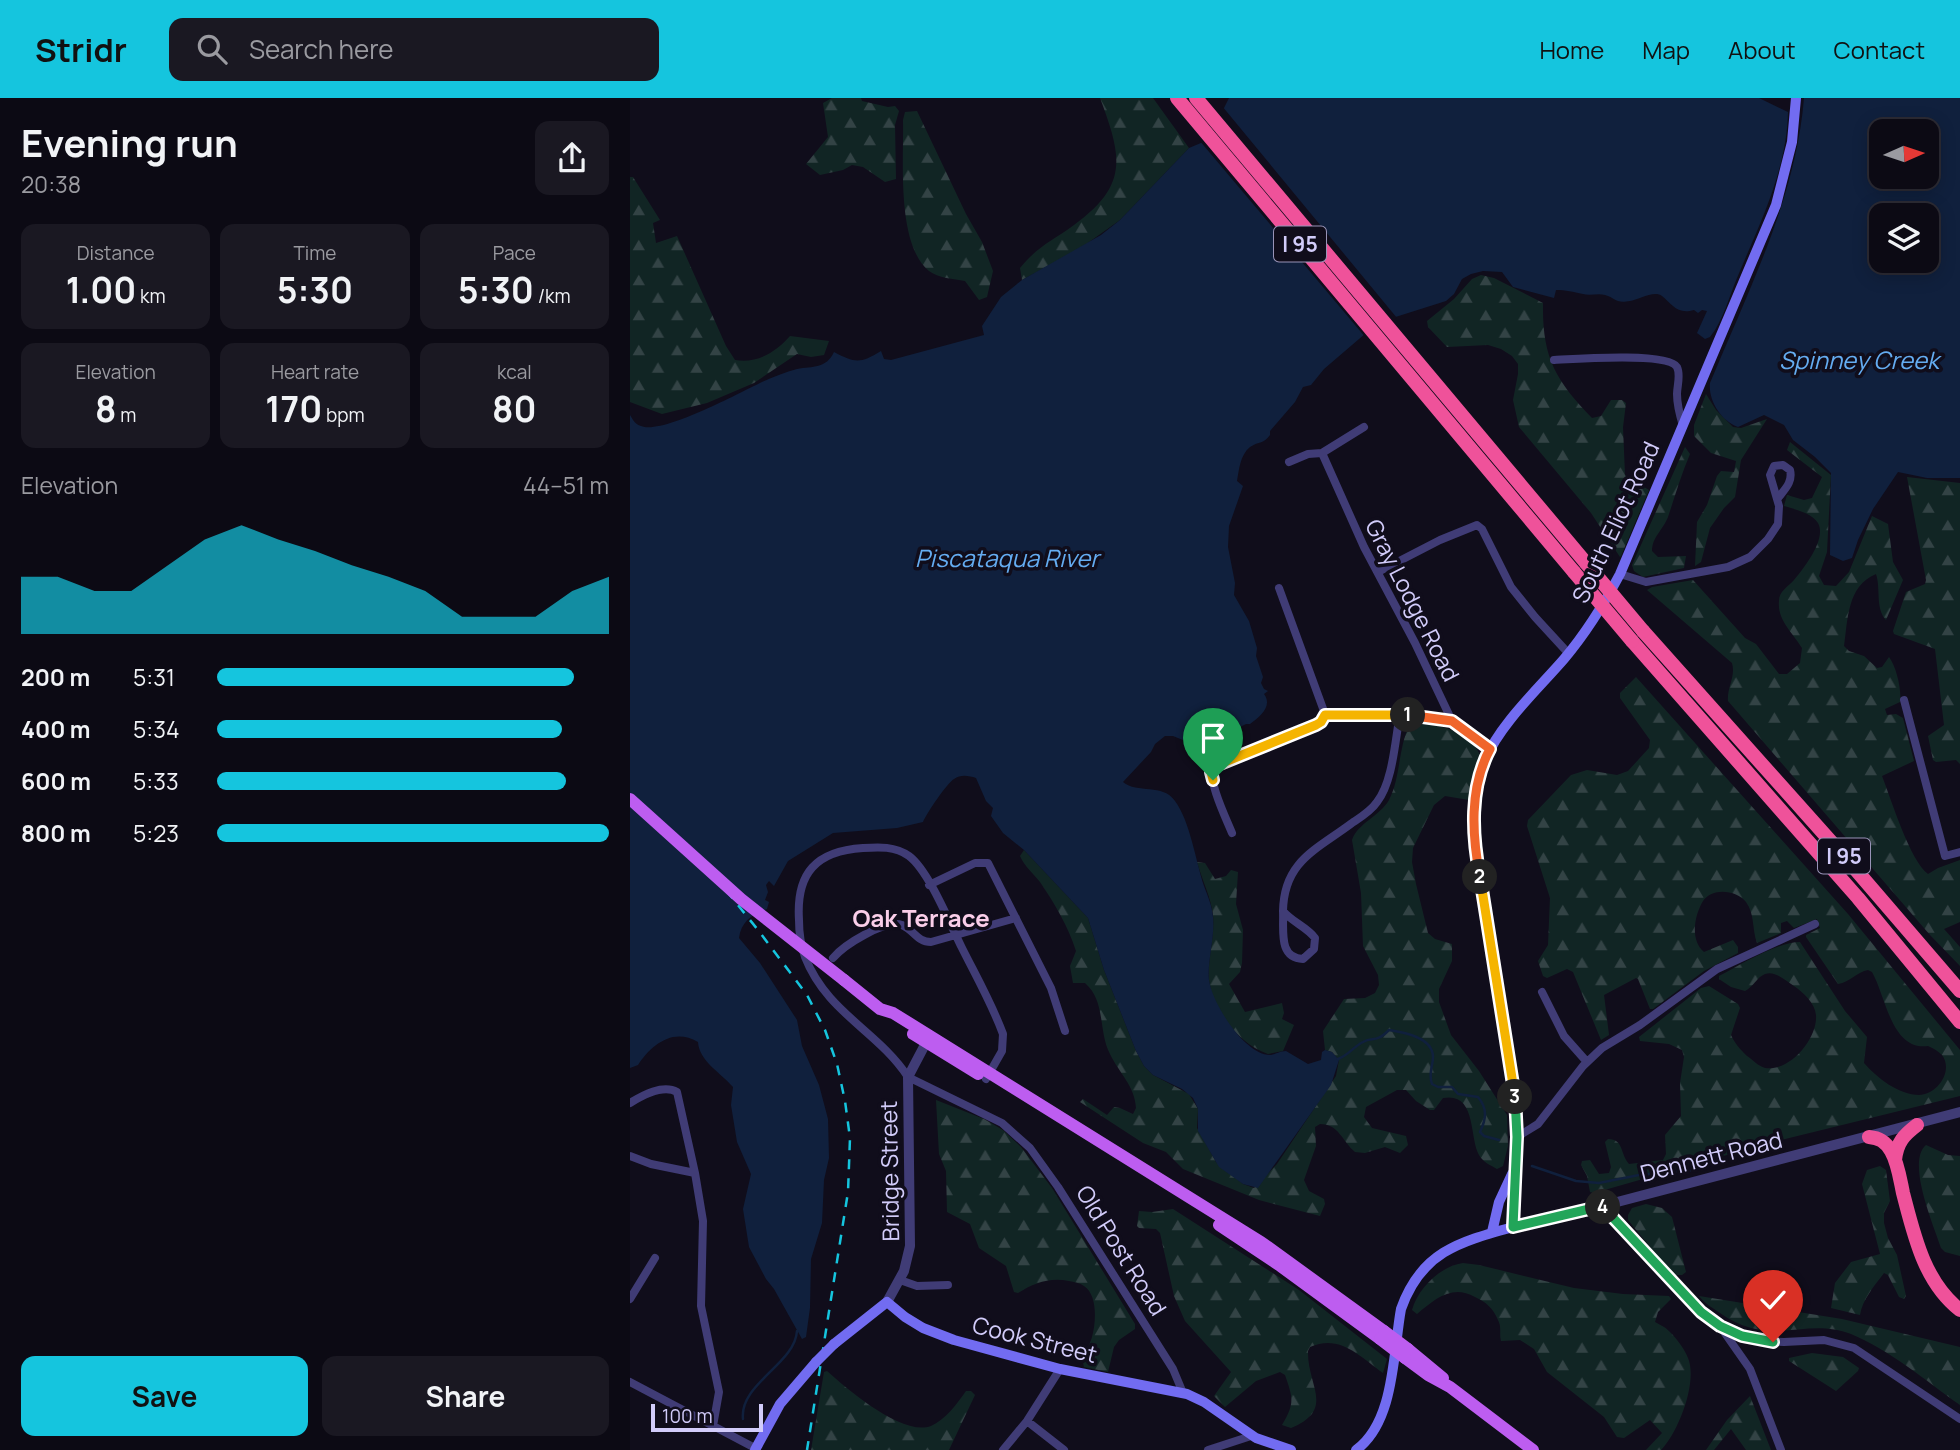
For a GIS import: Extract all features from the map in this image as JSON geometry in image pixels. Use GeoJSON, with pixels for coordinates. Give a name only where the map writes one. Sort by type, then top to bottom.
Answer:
{"type":"FeatureCollection","features":[{"type":"Feature","properties":{"kind":"highway","name":"I 95"},"geometry":{"type":"LineString","coordinates":[[1177,98],[1632,641],[1858,898],[1960,1022]]}},
{"type":"Feature","properties":{"kind":"highway","name":"I 95"},"geometry":{"type":"LineString","coordinates":[[1196,98],[1643,631],[1960,990]]}},
{"type":"Feature","properties":{"kind":"highway"},"geometry":{"type":"LineString","coordinates":[[1895,1160],[1901,1139],[1917,1125]]}},
{"type":"Feature","properties":{"kind":"highway"},"geometry":{"type":"LineString","coordinates":[[1869,1137],[1884,1142],[1895,1160],[1913,1232],[1925,1264],[1941,1290],[1960,1310]]}},
{"type":"Feature","properties":{"kind":"main road","name":"South Eliot Road"},"geometry":{"type":"LineString","coordinates":[[1513,1227],[1517,1137],[1512,1074],[1475,844],[1475,799],[1482,769],[1490,749],[1569,654],[1620,574],[1776,205],[1792,142],[1796,98]]}},
{"type":"Feature","properties":{"kind":"main road"},"geometry":{"type":"LineString","coordinates":[[630,799],[741,899],[880,1009],[894,1013],[928,1039],[1261,1242],[1407,1354],[1438,1372],[1450,1387],[1533,1450]]}},
{"type":"Feature","properties":{"kind":"main road"},"geometry":{"type":"LineString","coordinates":[[928,1039],[944,1054],[988,1076]]}},
{"type":"Feature","properties":{"kind":"main road"},"geometry":{"type":"LineString","coordinates":[[1492,1232],[1499,1202],[1514,1172]]}},
{"type":"Feature","properties":{"kind":"main road","name":"Dennett Road"},"geometry":{"type":"LineString","coordinates":[[1359,1449],[1379,1420],[1390,1388],[1401,1309],[1412,1285],[1432,1259],[1442,1252],[1456,1244],[1513,1227]]}},
{"type":"Feature","properties":{"kind":"main road"},"geometry":{"type":"LineString","coordinates":[[755,1449],[780,1404],[816,1362],[834,1344],[887,1302]]}},
{"type":"Feature","properties":{"kind":"main road","name":"Cook Street"},"geometry":{"type":"LineString","coordinates":[[887,1302],[905,1317],[934,1333],[1060,1368],[1183,1393]]}},
{"type":"Feature","properties":{"kind":"main road"},"geometry":{"type":"LineString","coordinates":[[1183,1393],[1203,1402],[1251,1436],[1291,1450]]}},
{"type":"Feature","properties":{"kind":"street"},"geometry":{"type":"LineString","coordinates":[[1554,360],[1645,358],[1671,362],[1677,366],[1679,373],[1677,394],[1683,426]]}},
{"type":"Feature","properties":{"kind":"street"},"geometry":{"type":"LineString","coordinates":[[1289,462],[1308,454],[1322,453],[1364,427]]}},
{"type":"Feature","properties":{"kind":"street","name":"Gray Lodge Road"},"geometry":{"type":"LineString","coordinates":[[1322,453],[1364,547],[1452,721],[1490,749]]}},
{"type":"Feature","properties":{"kind":"street"},"geometry":{"type":"LineString","coordinates":[[1620,574],[1646,582],[1739,563],[1757,551],[1774,531],[1780,512],[1778,498]]}},
{"type":"Feature","properties":{"kind":"street"},"geometry":{"type":"LineString","coordinates":[[1378,572],[1440,540],[1477,525],[1484,532],[1511,587],[1569,654]]}},
{"type":"Feature","properties":{"kind":"street"},"geometry":{"type":"LineString","coordinates":[[1232,833],[1215,787],[1212,770],[1215,766],[1316,725],[1325,715],[1279,588]]}},
{"type":"Feature","properties":{"kind":"street"},"geometry":{"type":"LineString","coordinates":[[1904,700],[1945,856],[1960,852]]}},
{"type":"Feature","properties":{"kind":"street"},"geometry":{"type":"LineString","coordinates":[[1325,715],[1400,714],[1452,721]]}},
{"type":"Feature","properties":{"kind":"street"},"geometry":{"type":"LineString","coordinates":[[1283,911],[1291,920],[1308,930],[1315,939],[1314,949],[1303,959],[1292,957],[1286,951],[1283,911],[1284,890],[1292,871],[1301,861],[1366,814],[1381,796],[1387,783],[1400,714]]}},
{"type":"Feature","properties":{"kind":"street","name":"Bridge Street"},"geometry":{"type":"LineString","coordinates":[[908,1077],[898,1064],[842,1013],[817,981],[802,949],[799,903],[805,877],[818,862],[840,851],[881,847],[906,854],[919,866],[929,885]]}},
{"type":"Feature","properties":{"kind":"street"},"geometry":{"type":"LineString","coordinates":[[988,1076],[1002,1051],[1003,1034],[929,885],[968,865],[986,862],[993,870],[1054,996],[1065,1031]]}},
{"type":"Feature","properties":{"kind":"street"},"geometry":{"type":"LineString","coordinates":[[833,958],[856,938],[892,925],[904,926],[924,942],[956,936],[1016,918]]}},
{"type":"Feature","properties":{"kind":"street"},"geometry":{"type":"LineString","coordinates":[[1517,1137],[1538,1124],[1587,1062],[1602,1048],[1640,1026],[1717,969],[1815,924]]}},
{"type":"Feature","properties":{"kind":"street"},"geometry":{"type":"LineString","coordinates":[[1542,992],[1564,1036],[1587,1062]]}},
{"type":"Feature","properties":{"kind":"street","name":"Bridge Street"},"geometry":{"type":"LineString","coordinates":[[887,1302],[907,1263],[911,1238],[908,1077],[928,1039]]}},
{"type":"Feature","properties":{"kind":"street","name":"Old Post Road"},"geometry":{"type":"LineString","coordinates":[[908,1077],[1002,1123],[1030,1148],[1058,1187],[1173,1369],[1183,1393]]}},
{"type":"Feature","properties":{"kind":"street"},"geometry":{"type":"LineString","coordinates":[[630,1102],[663,1089],[677,1092],[703,1221],[701,1306],[719,1392],[713,1426]]}},
{"type":"Feature","properties":{"kind":"street","name":"Dennett Road"},"geometry":{"type":"LineString","coordinates":[[1513,1227],[1960,1112]]}},
{"type":"Feature","properties":{"kind":"street"},"geometry":{"type":"LineString","coordinates":[[630,1156],[651,1164],[695,1173]]}},
{"type":"Feature","properties":{"kind":"street"},"geometry":{"type":"LineString","coordinates":[[1602,1206],[1680,1291],[1720,1326],[1750,1369],[1781,1450]]}},
{"type":"Feature","properties":{"kind":"street"},"geometry":{"type":"LineString","coordinates":[[630,1299],[654,1258]]}},
{"type":"Feature","properties":{"kind":"street"},"geometry":{"type":"LineString","coordinates":[[900,1280],[917,1286],[948,1285]]}},
{"type":"Feature","properties":{"kind":"street"},"geometry":{"type":"LineString","coordinates":[[1720,1326],[1759,1340],[1824,1340],[1854,1348],[1960,1419]]}},
{"type":"Feature","properties":{"kind":"street"},"geometry":{"type":"LineString","coordinates":[[1003,1450],[1027,1420],[1060,1368]]}},
{"type":"Feature","properties":{"kind":"street"},"geometry":{"type":"LineString","coordinates":[[630,1382],[755,1449]]}},
{"type":"Feature","properties":{"kind":"street"},"geometry":{"type":"LineString","coordinates":[[1027,1420],[1063,1450]]}},
{"type":"Feature","properties":{"kind":"street"},"geometry":{"type":"LineString","coordinates":[[1208,1450],[1251,1436]]}},
{"type":"Feature","properties":{"kind":"green space"},"geometry":{"type":"Polygon","coordinates":[[[832,98],[861,98],[862,101],[895,106],[899,111],[895,125],[896,179],[885,182],[863,167],[852,165],[820,175],[806,164],[828,137],[823,103],[832,98]]]}},
{"type":"Feature","properties":{"kind":"green space"},"geometry":{"type":"Polygon","coordinates":[[[1100,98],[1153,98],[1189,148],[1120,220],[1082,247],[1022,280],[1020,268],[1027,260],[1092,210],[1112,183],[1116,154],[1100,98]]]}},
{"type":"Feature","properties":{"kind":"green space"},"geometry":{"type":"Polygon","coordinates":[[[917,111],[982,242],[993,271],[987,297],[979,300],[965,281],[941,277],[929,271],[918,258],[911,242],[904,200],[903,120],[905,112],[917,111]]]}},
{"type":"Feature","properties":{"kind":"green space"},"geometry":{"type":"Polygon","coordinates":[[[630,177],[633,177],[660,220],[653,223],[656,243],[677,236],[726,346],[735,360],[766,356],[790,336],[829,341],[824,355],[811,357],[797,354],[754,383],[707,403],[662,414],[630,402],[630,177]]]}},
{"type":"Feature","properties":{"kind":"green space"},"geometry":{"type":"Polygon","coordinates":[[[1481,275],[1494,278],[1543,303],[1545,338],[1553,366],[1569,392],[1592,418],[1601,416],[1611,400],[1622,400],[1626,403],[1623,427],[1625,475],[1649,490],[1620,557],[1591,513],[1519,427],[1513,400],[1518,364],[1512,356],[1488,345],[1447,347],[1428,327],[1427,321],[1454,299],[1472,279],[1481,275]]]}},
{"type":"Feature","properties":{"kind":"green space"},"geometry":{"type":"Polygon","coordinates":[[[1706,394],[1716,410],[1733,427],[1741,428],[1767,419],[1741,460],[1735,497],[1710,528],[1701,562],[1695,566],[1697,522],[1707,505],[1717,476],[1721,471],[1734,472],[1736,461],[1711,453],[1694,436],[1694,425],[1706,394]]]}},
{"type":"Feature","properties":{"kind":"green space"},"geometry":{"type":"Polygon","coordinates":[[[1790,442],[1831,475],[1827,552],[1819,576],[1824,585],[1836,586],[1849,572],[1872,516],[1888,524],[1893,562],[1903,580],[1886,620],[1879,604],[1876,574],[1866,579],[1851,604],[1844,646],[1849,651],[1864,656],[1877,668],[1882,667],[1889,657],[1894,666],[1900,702],[1885,709],[1887,715],[1896,714],[1903,718],[1914,761],[1882,776],[1908,843],[1921,867],[1928,874],[1960,860],[1960,922],[1944,929],[1960,947],[1960,966],[1930,935],[1728,701],[1732,663],[1647,590],[1693,580],[1745,638],[1756,644],[1779,674],[1787,674],[1800,663],[1802,648],[1780,614],[1779,598],[1813,553],[1820,530],[1812,517],[1784,506],[1787,495],[1804,500],[1812,498],[1822,477],[1787,450],[1790,442]]]}},
{"type":"Feature","properties":{"kind":"green space"},"geometry":{"type":"Polygon","coordinates":[[[1685,447],[1690,454],[1668,517],[1652,551],[1658,557],[1686,556],[1684,568],[1643,577],[1634,571],[1632,565],[1685,447]]]}},
{"type":"Feature","properties":{"kind":"green space"},"geometry":{"type":"Polygon","coordinates":[[[1907,477],[1960,483],[1960,764],[1956,760],[1933,760],[1928,736],[1944,725],[1935,649],[1894,634],[1893,631],[1906,592],[1925,584],[1926,580],[1907,477]]]}},
{"type":"Feature","properties":{"kind":"green space"},"geometry":{"type":"Polygon","coordinates":[[[1636,677],[1848,914],[1960,1050],[1960,1096],[1765,1144],[1590,1192],[1582,1161],[1590,1160],[1599,1174],[1609,1173],[1611,1167],[1605,1142],[1608,1139],[1619,1144],[1629,1164],[1663,1160],[1666,1154],[1665,1135],[1681,1116],[1680,1083],[1684,1057],[1682,1050],[1669,1044],[1640,1041],[1639,1037],[1701,988],[1709,986],[1738,1004],[1740,1008],[1731,1035],[1742,1051],[1760,1066],[1774,1068],[1784,1065],[1801,1052],[1812,1034],[1816,1015],[1811,1002],[1801,991],[1773,973],[1762,975],[1745,991],[1731,987],[1719,979],[1719,976],[1737,966],[1781,946],[1800,942],[1845,1011],[1867,1037],[1864,1063],[1882,1080],[1904,1092],[1926,1094],[1942,1081],[1946,1068],[1939,1052],[1906,1040],[1898,1031],[1872,972],[1864,971],[1838,984],[1806,937],[1820,928],[1817,919],[1794,928],[1787,921],[1781,923],[1781,933],[1757,943],[1749,907],[1742,898],[1731,893],[1718,892],[1703,901],[1697,914],[1695,935],[1704,952],[1733,940],[1738,947],[1738,953],[1704,971],[1653,1009],[1650,1009],[1636,978],[1604,995],[1609,1035],[1601,1040],[1573,972],[1567,969],[1547,978],[1543,976],[1538,961],[1548,945],[1550,898],[1527,826],[1528,820],[1571,775],[1587,770],[1617,775],[1628,771],[1649,748],[1650,740],[1620,698],[1620,693],[1636,677]]]}},
{"type":"Feature","properties":{"kind":"green space"},"geometry":{"type":"Polygon","coordinates":[[[1410,724],[1450,729],[1468,739],[1480,755],[1471,782],[1469,800],[1445,796],[1434,805],[1413,848],[1412,862],[1428,933],[1435,939],[1452,944],[1452,961],[1439,989],[1439,1002],[1451,1035],[1479,1071],[1507,1115],[1508,1146],[1503,1166],[1497,1169],[1479,1155],[1470,1118],[1462,1102],[1454,1098],[1443,1098],[1434,1110],[1430,1110],[1406,1090],[1397,1090],[1366,1107],[1364,1117],[1372,1128],[1406,1136],[1408,1145],[1400,1153],[1385,1147],[1365,1153],[1355,1152],[1332,1127],[1320,1124],[1315,1127],[1316,1146],[1304,1180],[1309,1191],[1324,1199],[1325,1204],[1320,1216],[1259,1200],[1183,1169],[1166,1152],[1143,1143],[1080,1102],[1083,1099],[1107,1115],[1114,1107],[1133,1114],[1136,1108],[1130,1086],[1106,1045],[1099,1007],[1092,990],[1085,983],[1073,983],[1070,966],[1076,951],[1069,933],[1046,890],[1022,860],[1020,856],[1024,850],[1088,918],[1104,970],[1144,1066],[1153,1075],[1189,1094],[1198,1109],[1197,1128],[1216,1162],[1243,1184],[1254,1188],[1277,1164],[1336,1076],[1339,1060],[1332,1052],[1325,1050],[1323,1031],[1344,999],[1365,998],[1375,993],[1379,985],[1378,975],[1363,946],[1361,893],[1352,840],[1359,829],[1389,800],[1410,724]]]}},
{"type":"Feature","properties":{"kind":"green space"},"geometry":{"type":"Polygon","coordinates":[[[1197,862],[1205,863],[1215,879],[1226,876],[1231,870],[1238,872],[1236,904],[1243,930],[1242,963],[1240,972],[1229,984],[1245,1012],[1282,1003],[1282,1019],[1294,1025],[1283,1051],[1268,1054],[1247,1043],[1229,1025],[1216,1003],[1209,980],[1213,915],[1197,862]]]}},
{"type":"Feature","properties":{"kind":"green space"},"geometry":{"type":"Polygon","coordinates":[[[936,1100],[984,1119],[1003,1130],[1021,1147],[1052,1188],[1135,1324],[1135,1329],[1114,1347],[1108,1372],[1084,1367],[1083,1359],[1092,1337],[1095,1317],[1094,1302],[1089,1290],[1077,1283],[1049,1280],[1018,1293],[1014,1292],[1006,1266],[979,1248],[970,1224],[947,1212],[946,1171],[939,1154],[936,1100]]]}},
{"type":"Feature","properties":{"kind":"green space"},"geometry":{"type":"Polygon","coordinates":[[[1926,1145],[1948,1155],[1960,1156],[1960,1256],[1945,1252],[1941,1248],[1923,1195],[1919,1165],[1926,1145]]]}},
{"type":"Feature","properties":{"kind":"green space"},"geometry":{"type":"Polygon","coordinates":[[[1880,1166],[1886,1170],[1890,1201],[1884,1213],[1884,1223],[1897,1255],[1906,1296],[1904,1299],[1899,1297],[1888,1275],[1884,1273],[1866,1298],[1860,1315],[1831,1308],[1835,1283],[1851,1262],[1880,1254],[1862,1184],[1867,1170],[1880,1166]]]}},
{"type":"Feature","properties":{"kind":"green space"},"geometry":{"type":"Polygon","coordinates":[[[1646,1204],[1662,1208],[1672,1217],[1686,1272],[1682,1275],[1673,1275],[1628,1220],[1632,1208],[1646,1204]]]}},
{"type":"Feature","properties":{"kind":"green space"},"geometry":{"type":"Polygon","coordinates":[[[1173,1209],[1299,1290],[1387,1359],[1383,1373],[1349,1349],[1331,1343],[1321,1344],[1310,1347],[1308,1351],[1316,1405],[1305,1421],[1291,1428],[1282,1425],[1291,1400],[1285,1375],[1280,1372],[1256,1381],[1225,1407],[1214,1396],[1231,1372],[1185,1321],[1174,1296],[1160,1233],[1156,1229],[1137,1226],[1139,1211],[1173,1209]]]}},
{"type":"Feature","properties":{"kind":"green space"},"geometry":{"type":"Polygon","coordinates":[[[1463,1263],[1574,1288],[1669,1296],[1671,1299],[1658,1312],[1655,1322],[1671,1333],[1684,1350],[1690,1368],[1690,1380],[1680,1420],[1661,1450],[1646,1450],[1662,1433],[1650,1420],[1624,1438],[1617,1437],[1604,1417],[1547,1372],[1534,1349],[1520,1340],[1501,1341],[1500,1325],[1496,1316],[1489,1306],[1479,1299],[1467,1293],[1451,1293],[1437,1299],[1417,1314],[1412,1310],[1419,1294],[1432,1279],[1439,1273],[1463,1263]]]}},
{"type":"Feature","properties":{"kind":"green space"},"geometry":{"type":"Polygon","coordinates":[[[1699,1296],[1842,1319],[1960,1347],[1960,1405],[1894,1357],[1851,1334],[1818,1328],[1772,1331],[1756,1329],[1738,1324],[1706,1304],[1699,1296]]]}},
{"type":"Feature","properties":{"kind":"green space"},"geometry":{"type":"Polygon","coordinates":[[[1812,1353],[1843,1357],[1859,1368],[1858,1371],[1836,1391],[1789,1361],[1789,1358],[1812,1353]]]}},
{"type":"Feature","properties":{"kind":"green space"},"geometry":{"type":"Polygon","coordinates":[[[827,1371],[876,1409],[906,1425],[919,1428],[931,1426],[941,1420],[966,1391],[975,1395],[949,1450],[811,1450],[824,1372],[827,1371]]]}},
{"type":"Feature","properties":{"kind":"green space"},"geometry":{"type":"Polygon","coordinates":[[[1750,1396],[1771,1450],[1746,1450],[1731,1429],[1714,1450],[1706,1450],[1727,1420],[1750,1396]]]}},
{"type":"Feature","properties":{"kind":"water","name":"Piscataqua River"},"geometry":{"type":"Polygon","coordinates":[[[1229,98],[1759,98],[1788,112],[1783,155],[1770,197],[1722,316],[1710,337],[1705,339],[1697,333],[1707,311],[1698,313],[1694,310],[1679,310],[1659,294],[1621,302],[1602,294],[1586,295],[1556,290],[1554,298],[1513,287],[1502,272],[1483,271],[1471,274],[1462,279],[1454,294],[1446,301],[1386,320],[1373,327],[1324,369],[1311,385],[1303,387],[1295,402],[1270,431],[1268,438],[1250,447],[1244,454],[1237,481],[1243,486],[1229,526],[1228,547],[1235,583],[1234,595],[1249,621],[1263,677],[1261,683],[1268,691],[1264,694],[1266,707],[1250,724],[1200,747],[1173,736],[1165,736],[1123,782],[1135,788],[1164,792],[1175,801],[1185,819],[1212,913],[1213,933],[1209,966],[1211,990],[1231,1026],[1251,1047],[1261,1053],[1271,1055],[1286,1051],[1308,1064],[1321,1060],[1325,1050],[1332,1052],[1339,1060],[1331,1085],[1258,1188],[1243,1184],[1219,1167],[1198,1131],[1198,1109],[1193,1098],[1182,1089],[1153,1075],[1144,1066],[1104,970],[1088,918],[1024,850],[1003,833],[991,816],[993,808],[986,801],[976,778],[957,777],[937,799],[923,822],[897,828],[833,833],[788,861],[774,886],[769,881],[766,885],[768,892],[765,900],[769,902],[767,909],[748,919],[739,938],[760,963],[797,1020],[802,1046],[819,1085],[828,1119],[829,1158],[824,1180],[822,1223],[811,1259],[810,1308],[806,1337],[802,1339],[749,1247],[743,1209],[751,1174],[737,1142],[731,1105],[733,1087],[706,1061],[698,1042],[680,1036],[671,1037],[656,1045],[638,1065],[630,1068],[630,415],[641,426],[666,424],[701,412],[780,375],[823,364],[834,352],[847,358],[862,360],[881,351],[884,359],[891,360],[984,335],[982,326],[1001,297],[1022,280],[1101,235],[1120,220],[1189,148],[1208,140],[1229,98]]]}},
{"type":"Feature","properties":{"kind":"water","name":"Spinney Creek"},"geometry":{"type":"Polygon","coordinates":[[[1804,98],[1960,98],[1960,478],[1927,478],[1898,472],[1873,509],[1852,558],[1843,561],[1830,555],[1831,473],[1793,440],[1784,425],[1764,415],[1738,427],[1726,420],[1713,403],[1710,390],[1710,383],[1768,244],[1791,172],[1804,98]]]}},
{"type":"Feature","properties":{"kind":"pier"},"geometry":{"type":"Polygon","coordinates":[[[1222,106],[1397,318],[1366,338],[1199,140],[1206,138],[1222,106]]]}},
{"type":"Feature","properties":{"kind":"waterway"},"geometry":{"type":"LineString","coordinates":[[1338,1059],[1366,1040],[1380,1037],[1389,1030],[1423,1040],[1432,1050],[1432,1084],[1452,1087],[1458,1094],[1478,1097],[1485,1114],[1480,1132],[1484,1136],[1499,1140]]}},
{"type":"Feature","properties":{"kind":"waterway"},"geometry":{"type":"LineString","coordinates":[[1532,1166],[1576,1181],[1599,1183],[1639,1175],[1694,1170]]}},
{"type":"Feature","properties":{"kind":"waterway"},"geometry":{"type":"LineString","coordinates":[[743,1419],[749,1395],[787,1354],[797,1331]]}},
{"type":"Feature","properties":{"kind":"railway"},"geometry":{"type":"LineString","coordinates":[[630,799],[712,873],[758,930],[807,995],[825,1030],[837,1064],[850,1138],[848,1192],[807,1450]]}},
{"type":"Feature","properties":{"kind":"district","name":"Oak Terrace"},"geometry":{"type":"Point","coordinates":[921,917]}},
{"type":"Feature","properties":{"kind":"route"},"geometry":{"type":"LineString","coordinates":[[1213,780],[1213,767],[1316,725],[1325,715],[1400,714],[1452,721],[1490,749],[1478,783],[1474,832],[1517,1112],[1513,1227],[1602,1206],[1701,1312],[1720,1326],[1742,1336],[1773,1342]]}}]}
